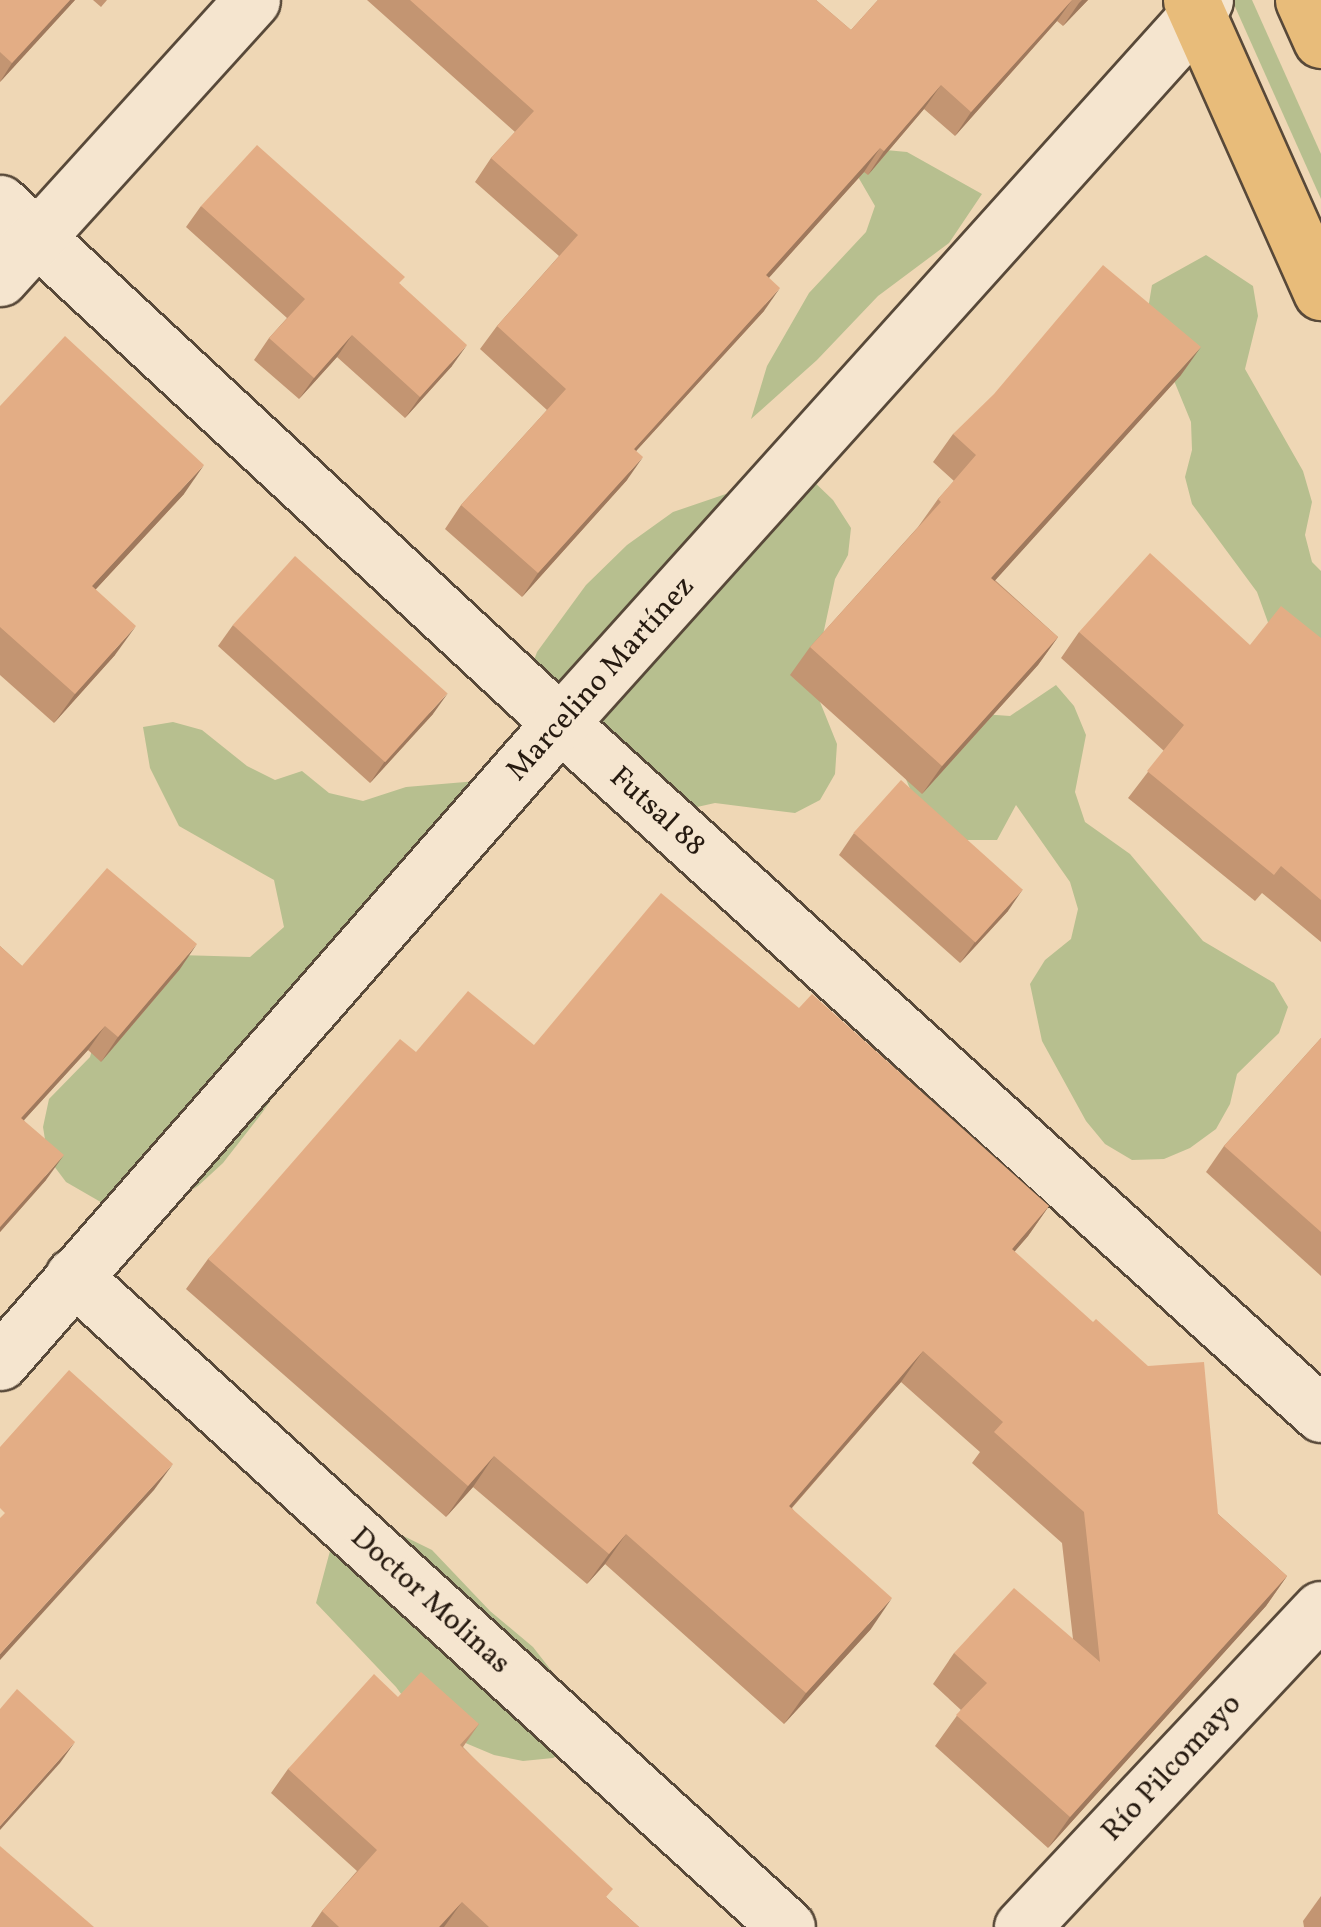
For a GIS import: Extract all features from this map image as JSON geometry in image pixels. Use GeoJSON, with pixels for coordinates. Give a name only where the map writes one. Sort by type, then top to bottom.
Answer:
{"type":"FeatureCollection","features":[{"type":"Feature","properties":{"kind":"main road"},"geometry":{"type":"LineString","coordinates":[[1303,0],[1321,40]]}},
{"type":"Feature","properties":{"kind":"main road"},"geometry":{"type":"LineString","coordinates":[[1198,5],[1321,292]]}},
{"type":"Feature","properties":{"kind":"street"},"geometry":{"type":"LineString","coordinates":[[0,278],[19,220],[252,0]]}},
{"type":"Feature","properties":{"kind":"street","name":"Marcelino Martínez"},"geometry":{"type":"LineString","coordinates":[[0,1362],[1198,5]]}},
{"type":"Feature","properties":{"kind":"street","name":"Futsal 88"},"geometry":{"type":"LineString","coordinates":[[19,220],[560,724],[1321,1414]]}},
{"type":"Feature","properties":{"kind":"street","name":"Doctor Molinas"},"geometry":{"type":"LineString","coordinates":[[73,1276],[787,1927]]}},
{"type":"Feature","properties":{"kind":"street","name":"Río Pilcomayo"},"geometry":{"type":"LineString","coordinates":[[1022,1927],[1321,1610]]}},
{"type":"Feature","properties":{"kind":"green space"},"geometry":{"type":"Polygon","coordinates":[[[1232,0],[1252,0],[1321,154],[1321,199],[1232,0]]]}},
{"type":"Feature","properties":{"kind":"green space"},"geometry":{"type":"Polygon","coordinates":[[[875,149],[907,152],[982,194],[949,243],[878,296],[817,360],[751,419],[767,366],[809,293],[866,232],[875,206],[850,163],[875,149]]]}},
{"type":"Feature","properties":{"kind":"green space"},"geometry":{"type":"Polygon","coordinates":[[[1206,255],[1253,286],[1258,316],[1245,369],[1303,471],[1312,502],[1305,535],[1312,562],[1321,571],[1321,700],[1278,650],[1257,592],[1192,504],[1185,477],[1192,450],[1191,422],[1147,315],[1152,285],[1206,255]]]}},
{"type":"Feature","properties":{"kind":"green space"},"geometry":{"type":"Polygon","coordinates":[[[782,475],[809,477],[833,500],[851,528],[848,555],[835,579],[817,663],[816,692],[837,744],[835,774],[820,800],[795,813],[715,803],[688,809],[527,679],[537,652],[586,585],[627,545],[673,512],[782,475]]]}},
{"type":"Feature","properties":{"kind":"green space"},"geometry":{"type":"Polygon","coordinates":[[[1056,685],[1074,706],[1086,735],[1075,792],[1085,822],[1130,854],[1203,941],[1274,983],[1288,1007],[1279,1033],[1237,1074],[1230,1104],[1216,1129],[1190,1148],[1164,1159],[1132,1160],[1105,1144],[1086,1121],[1042,1041],[1030,984],[1045,960],[1071,939],[1078,909],[1070,882],[1016,805],[997,840],[966,840],[917,805],[905,777],[982,714],[1010,716],[1056,685]]]}},
{"type":"Feature","properties":{"kind":"green space"},"geometry":{"type":"Polygon","coordinates":[[[173,722],[202,730],[247,766],[275,780],[302,771],[329,793],[363,801],[406,787],[489,780],[262,1113],[223,1163],[198,1186],[147,1219],[118,1212],[66,1182],[48,1158],[43,1127],[49,1099],[90,1057],[98,1029],[178,955],[250,957],[284,927],[274,880],[179,826],[150,768],[143,727],[173,722]]]}},
{"type":"Feature","properties":{"kind":"green space"},"geometry":{"type":"Polygon","coordinates":[[[379,1524],[432,1550],[490,1611],[533,1647],[568,1692],[578,1744],[553,1758],[523,1761],[494,1755],[425,1726],[396,1687],[316,1603],[330,1551],[351,1532],[379,1524]]]}},
{"type":"Feature","properties":{"kind":"building"},"geometry":{"type":"Polygon","coordinates":[[[0,0],[70,0],[12,63],[0,52],[0,0]]]}},
{"type":"Feature","properties":{"kind":"building"},"geometry":{"type":"Polygon","coordinates":[[[410,0],[816,0],[851,30],[878,0],[1072,0],[971,112],[941,85],[884,151],[880,148],[766,275],[780,288],[634,449],[643,457],[538,573],[461,505],[566,389],[497,326],[578,235],[491,158],[534,111],[410,0]]]}},
{"type":"Feature","properties":{"kind":"building"},"geometry":{"type":"Polygon","coordinates":[[[257,145],[405,277],[399,283],[467,345],[420,397],[352,335],[314,378],[269,338],[305,299],[201,206],[257,145]]]}},
{"type":"Feature","properties":{"kind":"building"},"geometry":{"type":"Polygon","coordinates":[[[1103,265],[1201,347],[991,578],[1058,637],[942,766],[810,647],[941,502],[938,499],[976,455],[953,434],[994,394],[1103,265]]]}},
{"type":"Feature","properties":{"kind":"building"},"geometry":{"type":"Polygon","coordinates":[[[65,336],[204,465],[92,586],[136,626],[75,694],[0,627],[0,406],[65,336]]]}},
{"type":"Feature","properties":{"kind":"building"},"geometry":{"type":"Polygon","coordinates":[[[1150,553],[1250,645],[1281,606],[1321,638],[1321,900],[1281,866],[1274,875],[1147,771],[1184,725],[1079,632],[1150,553]]]}},
{"type":"Feature","properties":{"kind":"building"},"geometry":{"type":"Polygon","coordinates":[[[295,556],[447,693],[385,762],[233,625],[295,556]]]}},
{"type":"Feature","properties":{"kind":"building"},"geometry":{"type":"Polygon","coordinates":[[[901,780],[1023,890],[975,943],[853,833],[901,780]]]}},
{"type":"Feature","properties":{"kind":"building"},"geometry":{"type":"Polygon","coordinates":[[[107,868],[197,944],[118,1037],[105,1026],[21,1118],[64,1155],[0,1227],[0,946],[22,966],[107,868]]]}},
{"type":"Feature","properties":{"kind":"building"},"geometry":{"type":"Polygon","coordinates":[[[661,893],[799,1008],[812,994],[1049,1206],[1012,1249],[1093,1322],[1096,1319],[1148,1366],[1204,1362],[1218,1514],[1287,1576],[1070,1817],[956,1715],[987,1683],[954,1653],[1014,1588],[1100,1662],[1084,1512],[994,1432],[1003,1422],[923,1351],[789,1506],[892,1598],[806,1693],[626,1534],[609,1554],[494,1456],[468,1486],[208,1259],[400,1039],[416,1052],[468,991],[534,1045],[661,893]]]}},
{"type":"Feature","properties":{"kind":"building"},"geometry":{"type":"Polygon","coordinates":[[[1321,1038],[1321,1232],[1224,1146],[1321,1038]]]}},
{"type":"Feature","properties":{"kind":"building"},"geometry":{"type":"Polygon","coordinates":[[[69,1370],[173,1464],[0,1654],[0,1518],[5,1513],[0,1508],[0,1447],[69,1370]]]}},
{"type":"Feature","properties":{"kind":"building"},"geometry":{"type":"Polygon","coordinates":[[[421,1672],[479,1724],[460,1745],[613,1889],[606,1897],[639,1927],[489,1927],[462,1902],[439,1927],[339,1927],[322,1911],[377,1850],[288,1769],[374,1674],[398,1697],[421,1672]]]}},
{"type":"Feature","properties":{"kind":"building"},"geometry":{"type":"Polygon","coordinates":[[[17,1689],[75,1742],[0,1826],[0,1709],[17,1689]]]}},
{"type":"Feature","properties":{"kind":"building"},"geometry":{"type":"Polygon","coordinates":[[[0,1846],[94,1927],[0,1927],[0,1846]]]}}]}
